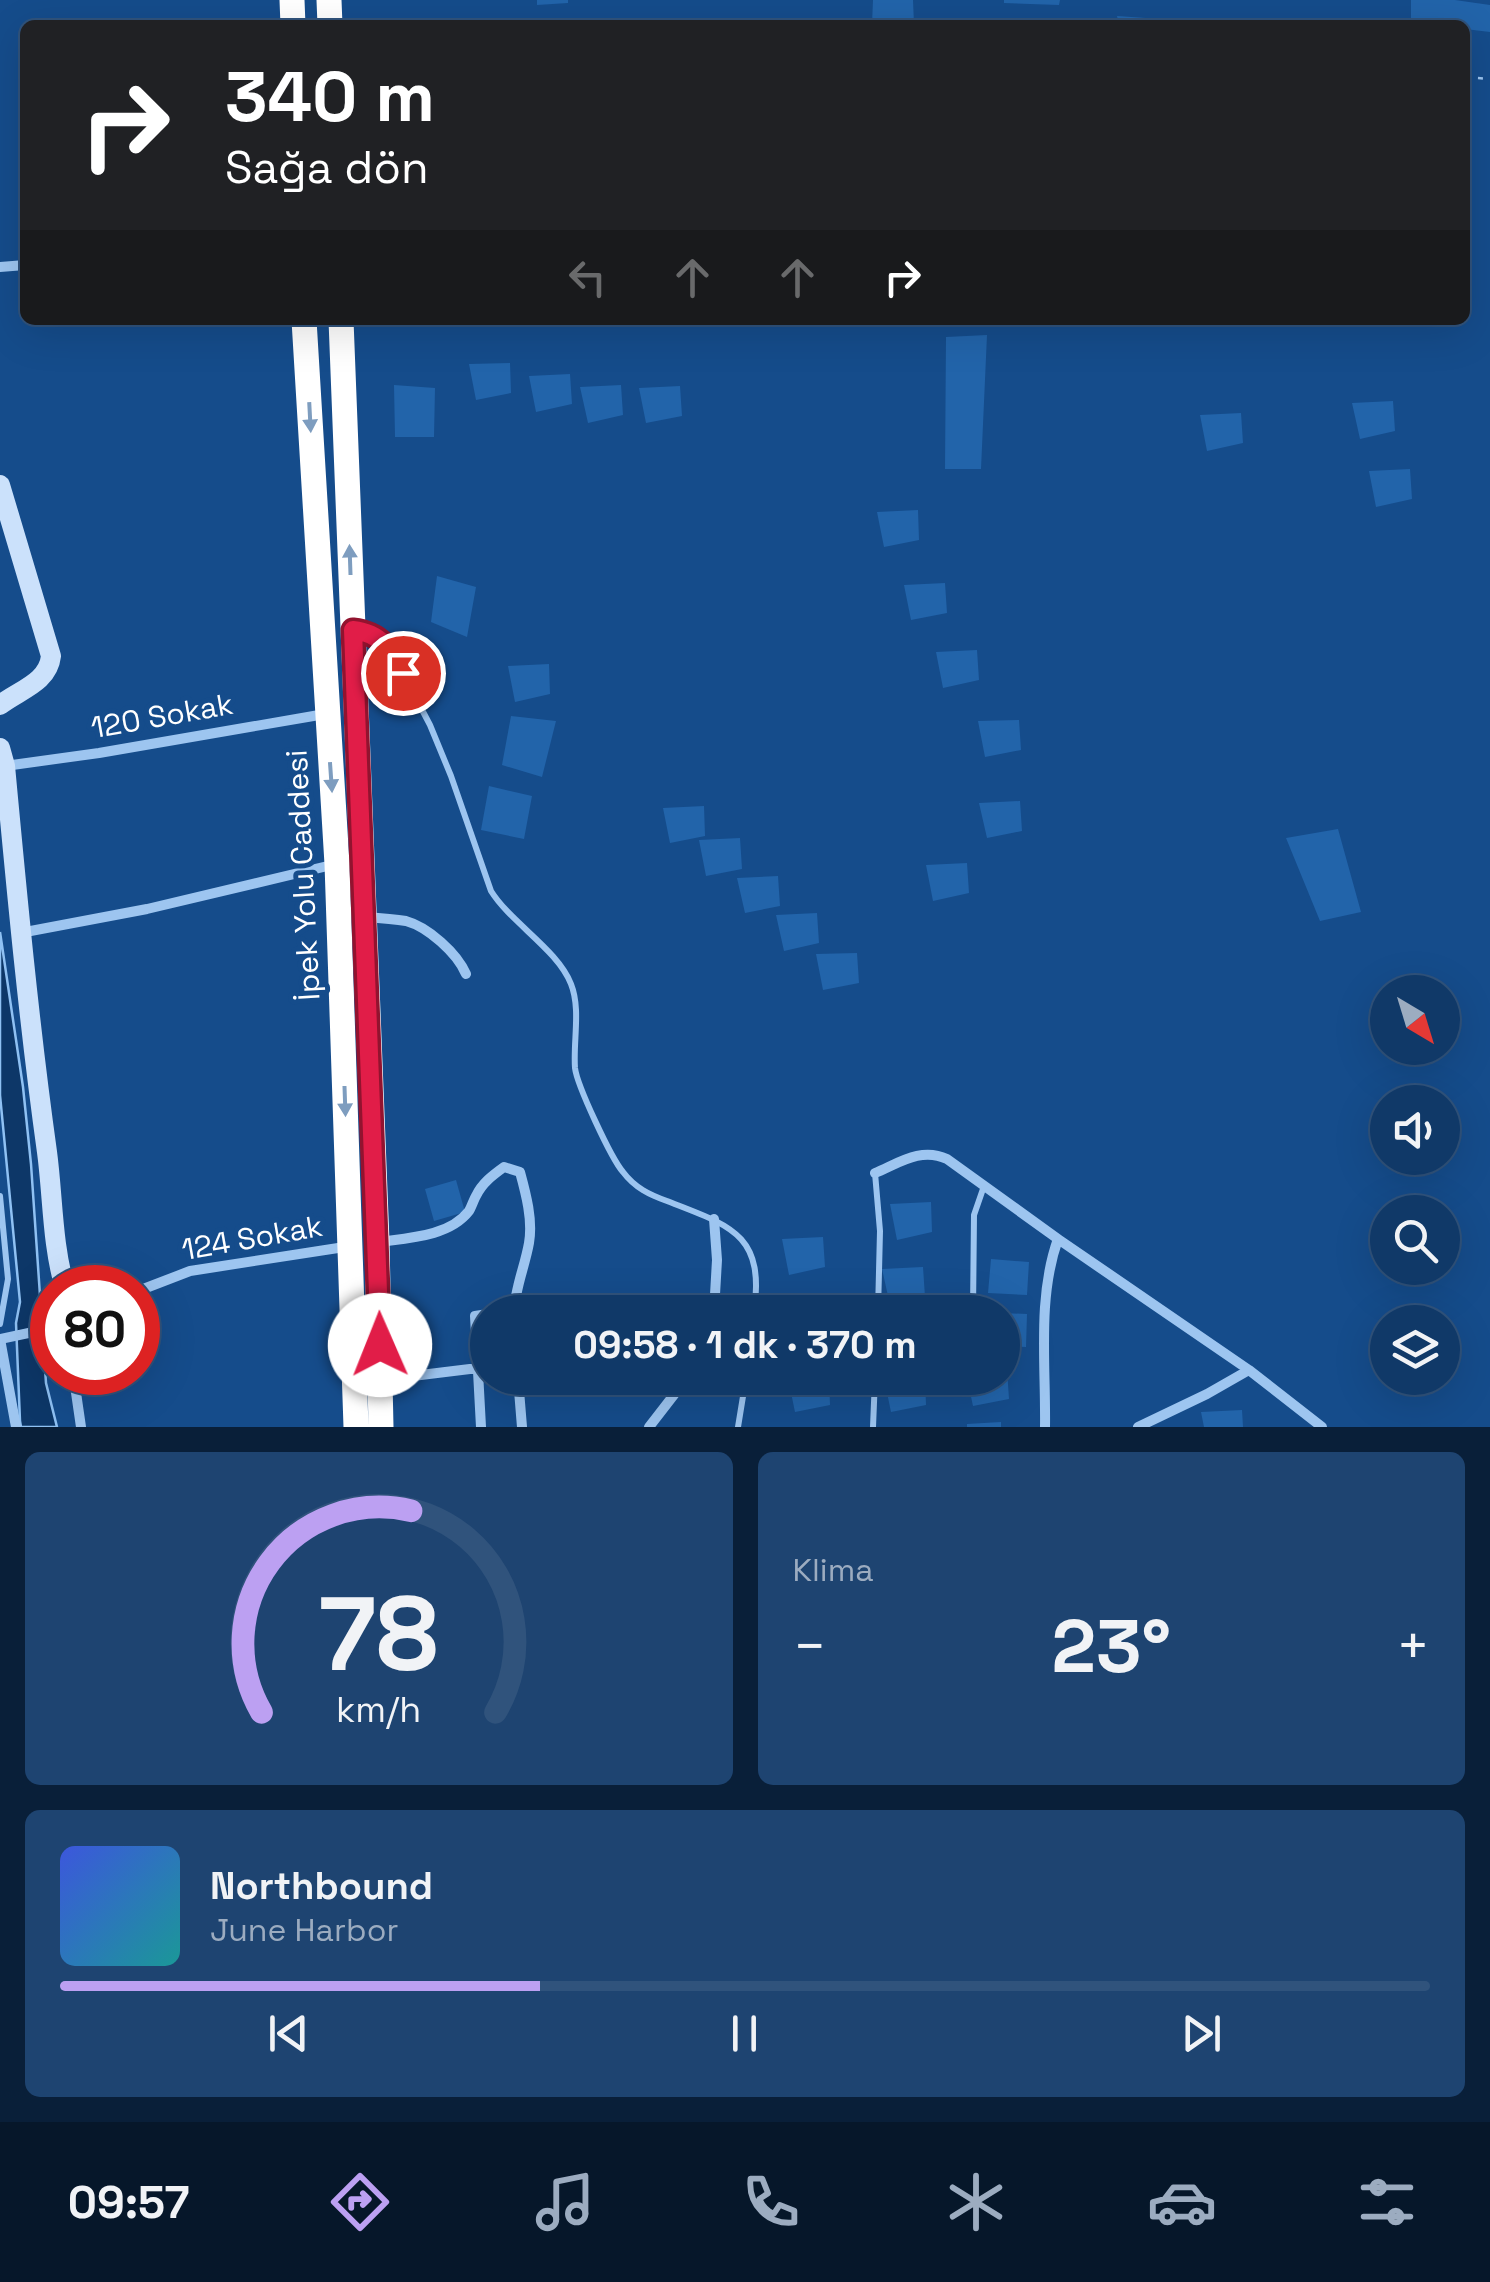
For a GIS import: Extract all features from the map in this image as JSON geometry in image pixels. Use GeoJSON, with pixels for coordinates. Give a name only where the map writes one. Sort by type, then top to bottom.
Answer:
{"type":"FeatureCollection","features":[{"type":"Feature","properties":{"kind":"highway","name":"İpek Yolu Caddesi"},"geometry":{"type":"LineString","coordinates":[[304,325],[336,864],[356,1427]]}},
{"type":"Feature","properties":{"kind":"highway","name":"İpek Yolu Caddesi"},"geometry":{"type":"LineString","coordinates":[[341,325],[381,1427]]}},
{"type":"Feature","properties":{"kind":"street"},"geometry":{"type":"LineString","coordinates":[[0,485],[51,656],[48,672],[0,706]]}},
{"type":"Feature","properties":{"kind":"street","name":"120 Sokak"},"geometry":{"type":"LineString","coordinates":[[2,756],[98,753],[327,713]]}},
{"type":"Feature","properties":{"kind":"street"},"geometry":{"type":"LineString","coordinates":[[2,756],[30,1030],[60,1265]]}},
{"type":"Feature","properties":{"kind":"street"},"geometry":{"type":"LineString","coordinates":[[20,933],[147,909],[336,864]]}},
{"type":"Feature","properties":{"kind":"street"},"geometry":{"type":"LineString","coordinates":[[364,917],[408,922],[422,928],[441,943],[466,974]]}},
{"type":"Feature","properties":{"kind":"street"},"geometry":{"type":"LineString","coordinates":[[875,1173],[918,1154],[946,1159],[1250,1370],[1322,1427]]}},
{"type":"Feature","properties":{"kind":"street","name":"124 Sokak"},"geometry":{"type":"LineString","coordinates":[[160,1283],[190,1271],[426,1235],[456,1222],[470,1210],[478,1191],[504,1167],[520,1172],[526,1194],[530,1238],[518,1295]]}},
{"type":"Feature","properties":{"kind":"street"},"geometry":{"type":"LineString","coordinates":[[714,1219],[715,1295]]}},
{"type":"Feature","properties":{"kind":"street"},"geometry":{"type":"LineString","coordinates":[[1046,1427],[1046,1292],[1058,1239]]}},
{"type":"Feature","properties":{"kind":"street"},"geometry":{"type":"LineString","coordinates":[[16,1427],[0,1338],[30,1333]]}},
{"type":"Feature","properties":{"kind":"street"},"geometry":{"type":"LineString","coordinates":[[380,1380],[470,1369]]}},
{"type":"Feature","properties":{"kind":"street"},"geometry":{"type":"LineString","coordinates":[[1138,1427],[1250,1370]]}},
{"type":"Feature","properties":{"kind":"street"},"geometry":{"type":"LineString","coordinates":[[76,1395],[80,1427]]}},
{"type":"Feature","properties":{"kind":"street"},"geometry":{"type":"LineString","coordinates":[[479,1395],[481,1427]]}},
{"type":"Feature","properties":{"kind":"street"},"geometry":{"type":"LineString","coordinates":[[519,1395],[522,1427]]}},
{"type":"Feature","properties":{"kind":"street"},"geometry":{"type":"LineString","coordinates":[[649,1427],[674,1395]]}},
{"type":"Feature","properties":{"kind":"lane"},"geometry":{"type":"LineString","coordinates":[[353,630],[371,634],[390,648],[430,725],[491,891],[566,974],[575,1000],[577,1077],[618,1166],[649,1194],[714,1219],[738,1236],[754,1258],[756,1295]]}},
{"type":"Feature","properties":{"kind":"lane"},"geometry":{"type":"LineString","coordinates":[[875,1173],[880,1231],[878,1295]]}},
{"type":"Feature","properties":{"kind":"lane"},"geometry":{"type":"LineString","coordinates":[[973,1295],[974,1215],[984,1186]]}},
{"type":"Feature","properties":{"kind":"lane"},"geometry":{"type":"LineString","coordinates":[[0,1196],[8,1280],[0,1324]]}},
{"type":"Feature","properties":{"kind":"lane"},"geometry":{"type":"LineString","coordinates":[[738,1427],[743,1395]]}},
{"type":"Feature","properties":{"kind":"lane"},"geometry":{"type":"LineString","coordinates":[[873,1427],[874,1395]]}},
{"type":"Feature","properties":{"kind":"water"},"geometry":{"type":"Polygon","coordinates":[[[0,932],[23,1087],[38,1265],[30,1265],[30,1395],[49,1395],[57,1427],[21,1427],[16,1323],[20,1302],[0,1095],[0,932]]]}},
{"type":"Feature","properties":{"kind":"building"},"geometry":{"type":"Polygon","coordinates":[[[537,0],[568,0],[568,3],[537,5],[537,0]]]}},
{"type":"Feature","properties":{"kind":"building"},"geometry":{"type":"Polygon","coordinates":[[[873,0],[913,0],[914,20],[872,20],[873,0]]]}},
{"type":"Feature","properties":{"kind":"building"},"geometry":{"type":"Polygon","coordinates":[[[1004,0],[1060,0],[1059,5],[1004,0]]]}},
{"type":"Feature","properties":{"kind":"building"},"geometry":{"type":"Polygon","coordinates":[[[1411,0],[1490,5],[1490,32],[1470,30],[1470,20],[1411,20],[1411,0]]]}},
{"type":"Feature","properties":{"kind":"building"},"geometry":{"type":"Polygon","coordinates":[[[1117,16],[1175,20],[1118,20],[1117,16]]]}},
{"type":"Feature","properties":{"kind":"building"},"geometry":{"type":"Polygon","coordinates":[[[987,335],[981,469],[945,469],[946,337],[987,335]]]}},
{"type":"Feature","properties":{"kind":"building"},"geometry":{"type":"Polygon","coordinates":[[[510,363],[511,393],[476,400],[469,364],[510,363]]]}},
{"type":"Feature","properties":{"kind":"building"},"geometry":{"type":"Polygon","coordinates":[[[570,374],[572,404],[536,412],[529,376],[570,374]]]}},
{"type":"Feature","properties":{"kind":"building"},"geometry":{"type":"Polygon","coordinates":[[[394,385],[435,388],[434,437],[395,437],[394,385]]]}},
{"type":"Feature","properties":{"kind":"building"},"geometry":{"type":"Polygon","coordinates":[[[621,385],[623,415],[588,423],[580,387],[621,385]]]}},
{"type":"Feature","properties":{"kind":"building"},"geometry":{"type":"Polygon","coordinates":[[[680,386],[682,416],[646,423],[639,388],[680,386]]]}},
{"type":"Feature","properties":{"kind":"building"},"geometry":{"type":"Polygon","coordinates":[[[1393,401],[1395,431],[1360,439],[1352,403],[1393,401]]]}},
{"type":"Feature","properties":{"kind":"building"},"geometry":{"type":"Polygon","coordinates":[[[1241,413],[1243,443],[1207,451],[1200,415],[1241,413]]]}},
{"type":"Feature","properties":{"kind":"building"},"geometry":{"type":"Polygon","coordinates":[[[1410,469],[1412,499],[1376,507],[1369,471],[1410,469]]]}},
{"type":"Feature","properties":{"kind":"building"},"geometry":{"type":"Polygon","coordinates":[[[918,510],[919,540],[884,547],[877,512],[918,510]]]}},
{"type":"Feature","properties":{"kind":"building"},"geometry":{"type":"Polygon","coordinates":[[[437,576],[476,587],[467,637],[431,622],[437,576]]]}},
{"type":"Feature","properties":{"kind":"building"},"geometry":{"type":"Polygon","coordinates":[[[945,583],[947,613],[911,620],[904,585],[945,583]]]}},
{"type":"Feature","properties":{"kind":"building"},"geometry":{"type":"Polygon","coordinates":[[[977,650],[979,680],[943,688],[936,652],[977,650]]]}},
{"type":"Feature","properties":{"kind":"building"},"geometry":{"type":"Polygon","coordinates":[[[549,664],[550,694],[515,702],[508,666],[549,664]]]}},
{"type":"Feature","properties":{"kind":"building"},"geometry":{"type":"Polygon","coordinates":[[[511,716],[556,721],[542,777],[502,765],[511,716]]]}},
{"type":"Feature","properties":{"kind":"building"},"geometry":{"type":"Polygon","coordinates":[[[1019,720],[1021,750],[985,757],[978,721],[1019,720]]]}},
{"type":"Feature","properties":{"kind":"building"},"geometry":{"type":"Polygon","coordinates":[[[489,786],[532,796],[524,839],[481,830],[489,786]]]}},
{"type":"Feature","properties":{"kind":"building"},"geometry":{"type":"Polygon","coordinates":[[[1020,801],[1022,831],[987,838],[979,803],[1020,801]]]}},
{"type":"Feature","properties":{"kind":"building"},"geometry":{"type":"Polygon","coordinates":[[[704,806],[705,836],[670,843],[663,808],[704,806]]]}},
{"type":"Feature","properties":{"kind":"building"},"geometry":{"type":"Polygon","coordinates":[[[1338,829],[1361,912],[1320,921],[1286,838],[1338,829]]]}},
{"type":"Feature","properties":{"kind":"building"},"geometry":{"type":"Polygon","coordinates":[[[740,838],[742,869],[706,876],[699,840],[740,838]]]}},
{"type":"Feature","properties":{"kind":"building"},"geometry":{"type":"Polygon","coordinates":[[[967,863],[969,893],[933,901],[926,865],[967,863]]]}},
{"type":"Feature","properties":{"kind":"building"},"geometry":{"type":"Polygon","coordinates":[[[778,876],[780,906],[745,913],[737,878],[778,876]]]}},
{"type":"Feature","properties":{"kind":"building"},"geometry":{"type":"Polygon","coordinates":[[[817,913],[819,943],[784,951],[776,915],[817,913]]]}},
{"type":"Feature","properties":{"kind":"building"},"geometry":{"type":"Polygon","coordinates":[[[857,953],[859,983],[823,990],[816,954],[857,953]]]}},
{"type":"Feature","properties":{"kind":"building"},"geometry":{"type":"Polygon","coordinates":[[[456,1180],[465,1212],[434,1221],[425,1189],[456,1180]]]}},
{"type":"Feature","properties":{"kind":"building"},"geometry":{"type":"Polygon","coordinates":[[[931,1202],[932,1232],[897,1240],[890,1204],[931,1202]]]}},
{"type":"Feature","properties":{"kind":"building"},"geometry":{"type":"Polygon","coordinates":[[[823,1237],[825,1267],[789,1275],[782,1239],[823,1237]]]}},
{"type":"Feature","properties":{"kind":"building"},"geometry":{"type":"Polygon","coordinates":[[[991,1259],[1029,1262],[1027,1295],[988,1293],[991,1259]]]}},
{"type":"Feature","properties":{"kind":"building"},"geometry":{"type":"Polygon","coordinates":[[[923,1267],[925,1295],[888,1295],[882,1269],[923,1267]]]}},
{"type":"Feature","properties":{"kind":"building"},"geometry":{"type":"Polygon","coordinates":[[[1020,1314],[1027,1314],[1026,1347],[1020,1347],[1020,1314]]]}},
{"type":"Feature","properties":{"kind":"building"},"geometry":{"type":"Polygon","coordinates":[[[792,1395],[830,1395],[830,1405],[795,1412],[792,1395]]]}},
{"type":"Feature","properties":{"kind":"building"},"geometry":{"type":"Polygon","coordinates":[[[888,1395],[926,1395],[926,1405],[891,1412],[888,1395]]]}},
{"type":"Feature","properties":{"kind":"building"},"geometry":{"type":"Polygon","coordinates":[[[971,1395],[1009,1395],[1009,1399],[973,1406],[971,1395]]]}},
{"type":"Feature","properties":{"kind":"building"},"geometry":{"type":"Polygon","coordinates":[[[1242,1410],[1243,1427],[1204,1427],[1201,1412],[1242,1410]]]}},
{"type":"Feature","properties":{"kind":"building"},"geometry":{"type":"Polygon","coordinates":[[[1001,1422],[1001,1427],[967,1427],[967,1424],[1001,1422]]]}},
{"type":"Feature","properties":{"kind":"route"},"geometry":{"type":"LineString","coordinates":[[380,1345],[353,630],[362,630],[384,642],[403,673]]}}]}
